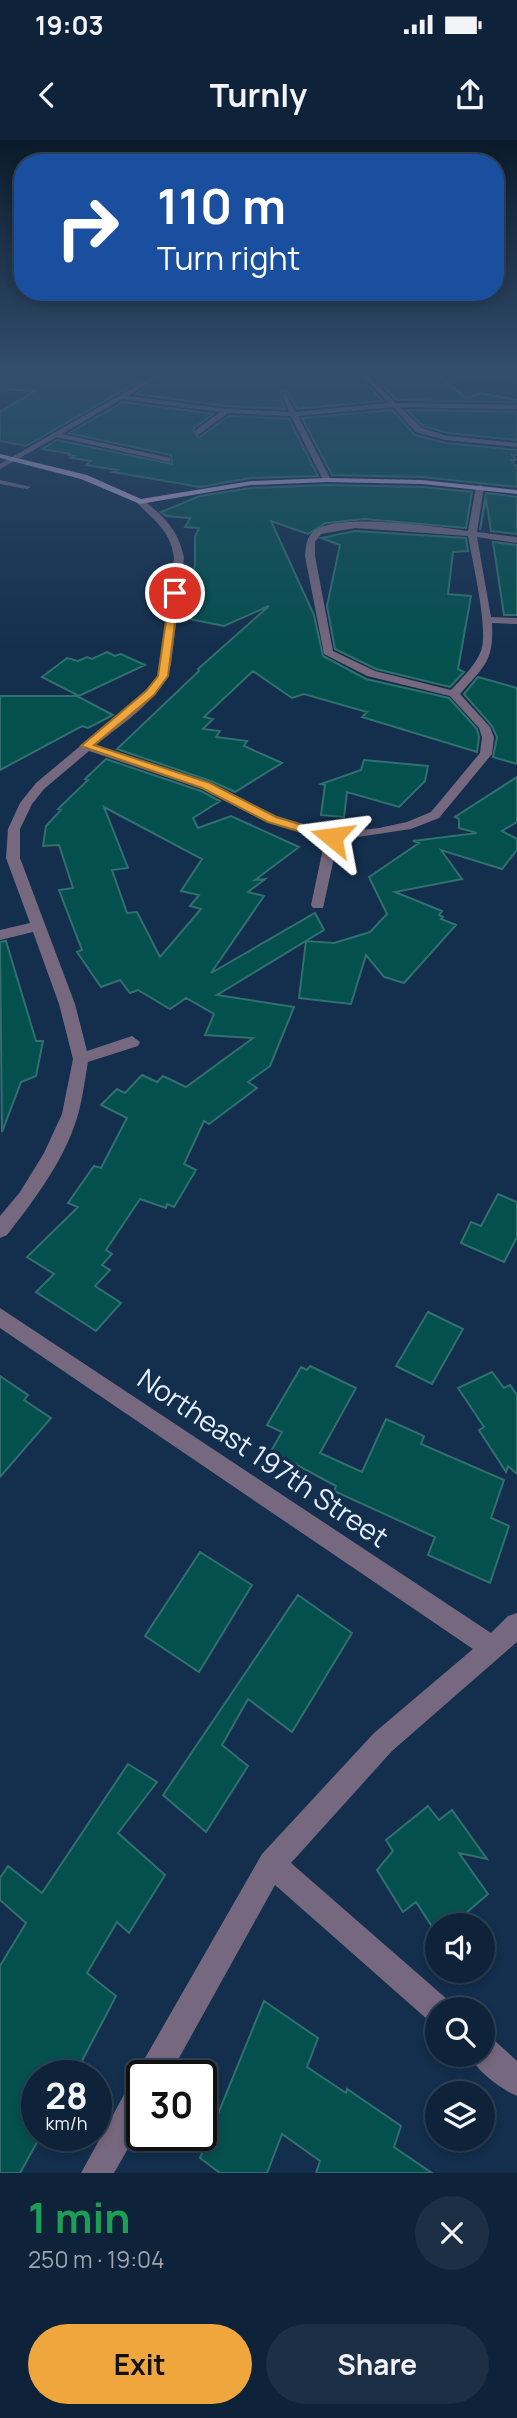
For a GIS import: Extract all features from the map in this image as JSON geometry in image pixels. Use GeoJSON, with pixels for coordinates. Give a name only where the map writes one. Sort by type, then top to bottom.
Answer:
{"type":"FeatureCollection","features":[{"type":"Feature","properties":{"kind":"main road"},"geometry":{"type":"LineString","coordinates":[[30,463],[84,477],[140,502],[251,483],[327,480],[422,482],[517,492]]}},
{"type":"Feature","properties":{"kind":"street"},"geometry":{"type":"LineString","coordinates":[[319,463],[327,480]]}},
{"type":"Feature","properties":{"kind":"street"},"geometry":{"type":"LineString","coordinates":[[0,482],[27,487]]}},
{"type":"Feature","properties":{"kind":"street"},"geometry":{"type":"LineString","coordinates":[[454,694],[480,664],[488,648],[487,620],[472,533],[480,488]]}},
{"type":"Feature","properties":{"kind":"street"},"geometry":{"type":"LineString","coordinates":[[0,1230],[26,1197],[52,1155],[70,1114],[81,1059],[68,1004],[13,858],[7,828],[40,786],[150,693],[163,676],[179,558],[178,544],[173,532],[140,502]]}},
{"type":"Feature","properties":{"kind":"street"},"geometry":{"type":"LineString","coordinates":[[87,746],[206,786],[272,819],[332,837],[379,832],[411,825],[435,815],[486,754],[488,737],[484,727],[454,694],[355,669],[328,652],[310,556],[310,541],[316,533],[328,527],[357,525],[472,533],[517,540]]}},
{"type":"Feature","properties":{"kind":"street"},"geometry":{"type":"LineString","coordinates":[[487,620],[517,621]]}},
{"type":"Feature","properties":{"kind":"street"},"geometry":{"type":"LineString","coordinates":[[318,905],[332,837]]}},
{"type":"Feature","properties":{"kind":"street"},"geometry":{"type":"LineString","coordinates":[[0,934],[38,926]]}},
{"type":"Feature","properties":{"kind":"street"},"geometry":{"type":"LineString","coordinates":[[81,1059],[132,1042]]}},
{"type":"Feature","properties":{"kind":"street","name":"Northeast 197th Street"},"geometry":{"type":"LineString","coordinates":[[0,1317],[493,1648]]}},
{"type":"Feature","properties":{"kind":"street"},"geometry":{"type":"LineString","coordinates":[[161,2060],[272,1864],[383,1742],[517,1625]]}},
{"type":"Feature","properties":{"kind":"street"},"geometry":{"type":"LineString","coordinates":[[272,1864],[425,1999]]}},
{"type":"Feature","properties":{"kind":"street"},"geometry":{"type":"LineString","coordinates":[[495,2061],[517,2081]]}},
{"type":"Feature","properties":{"kind":"street"},"geometry":{"type":"LineString","coordinates":[[97,2173],[126,2121]]}},
{"type":"Feature","properties":{"kind":"building"},"geometry":{"type":"Polygon","coordinates":[[[311,463],[318,476],[251,478],[200,487],[86,465],[311,463]]]}},
{"type":"Feature","properties":{"kind":"building"},"geometry":{"type":"Polygon","coordinates":[[[326,463],[513,463],[517,467],[517,487],[422,477],[332,475],[326,463]]]}},
{"type":"Feature","properties":{"kind":"building"},"geometry":{"type":"Polygon","coordinates":[[[327,485],[422,487],[472,492],[466,528],[365,519],[326,523],[308,534],[271,521],[314,615],[323,656],[366,679],[449,698],[477,729],[477,752],[362,717],[367,712],[304,694],[292,698],[253,671],[204,717],[213,719],[203,729],[220,731],[216,737],[247,741],[244,746],[282,763],[235,792],[211,781],[117,749],[199,671],[198,669],[269,606],[224,626],[189,619],[193,592],[199,584],[189,583],[195,566],[195,537],[199,528],[185,527],[190,518],[166,516],[161,512],[200,496],[251,488],[327,485]]]}},
{"type":"Feature","properties":{"kind":"building"},"geometry":{"type":"Polygon","coordinates":[[[486,493],[517,497],[517,534],[491,531],[486,499],[480,530],[486,493]]]}},
{"type":"Feature","properties":{"kind":"building"},"geometry":{"type":"Polygon","coordinates":[[[355,531],[466,538],[468,551],[453,552],[448,594],[471,596],[458,669],[464,672],[450,687],[376,669],[335,649],[327,606],[340,545],[321,538],[355,531]]]}},
{"type":"Feature","properties":{"kind":"building"},"geometry":{"type":"Polygon","coordinates":[[[493,542],[517,545],[517,615],[504,615],[493,542]]]}},
{"type":"Feature","properties":{"kind":"building"},"geometry":{"type":"Polygon","coordinates":[[[107,652],[115,656],[121,654],[145,665],[79,696],[42,677],[67,658],[78,661],[87,657],[92,659],[107,652]]]}},
{"type":"Feature","properties":{"kind":"building"},"geometry":{"type":"Polygon","coordinates":[[[478,677],[517,688],[517,764],[493,757],[497,737],[492,726],[464,694],[478,677]]]}},
{"type":"Feature","properties":{"kind":"building"},"geometry":{"type":"Polygon","coordinates":[[[0,696],[77,696],[113,715],[88,728],[82,726],[0,770],[0,696]]]}},
{"type":"Feature","properties":{"kind":"building"},"geometry":{"type":"Polygon","coordinates":[[[106,759],[201,791],[220,801],[193,818],[198,828],[231,816],[299,847],[255,880],[265,879],[248,892],[264,896],[211,973],[315,913],[324,930],[217,995],[294,1007],[270,1066],[248,1082],[257,1088],[209,1124],[204,1121],[184,1164],[196,1170],[174,1207],[167,1204],[166,1208],[140,1199],[106,1250],[112,1254],[102,1265],[110,1270],[95,1286],[121,1303],[96,1331],[36,1292],[54,1274],[27,1257],[78,1207],[68,1203],[94,1166],[101,1168],[127,1118],[101,1105],[117,1089],[125,1093],[142,1075],[157,1082],[163,1076],[186,1087],[253,1038],[205,1035],[214,1014],[186,998],[170,1009],[138,990],[130,993],[120,980],[101,987],[77,952],[82,950],[59,890],[73,888],[59,845],[43,846],[46,826],[61,810],[58,809],[88,780],[85,779],[106,759]],[[104,807],[128,868],[112,870],[127,913],[137,912],[160,957],[201,909],[190,906],[199,895],[181,891],[202,859],[104,807]]]}},
{"type":"Feature","properties":{"kind":"building"},"geometry":{"type":"Polygon","coordinates":[[[364,760],[428,766],[425,781],[399,807],[347,792],[344,817],[321,815],[325,785],[321,784],[361,770],[364,760]]]}},
{"type":"Feature","properties":{"kind":"building"},"geometry":{"type":"Polygon","coordinates":[[[517,777],[517,822],[502,831],[517,839],[517,850],[502,869],[441,850],[462,879],[395,892],[442,911],[439,915],[443,917],[441,919],[456,925],[404,983],[384,977],[366,955],[351,1004],[299,998],[306,941],[334,943],[370,932],[387,914],[369,877],[419,843],[413,841],[477,833],[459,828],[459,819],[455,817],[517,777]]]}},
{"type":"Feature","properties":{"kind":"building"},"geometry":{"type":"Polygon","coordinates":[[[6,941],[36,1041],[43,1041],[36,1076],[21,1082],[2,1132],[0,942],[6,941]]]}},
{"type":"Feature","properties":{"kind":"building"},"geometry":{"type":"Polygon","coordinates":[[[498,1194],[517,1202],[517,1237],[504,1262],[461,1243],[471,1222],[481,1226],[498,1194]]]}},
{"type":"Feature","properties":{"kind":"building"},"geometry":{"type":"Polygon","coordinates":[[[428,1312],[463,1329],[432,1384],[396,1366],[428,1312]]]}},
{"type":"Feature","properties":{"kind":"building"},"geometry":{"type":"Polygon","coordinates":[[[310,1366],[356,1388],[320,1453],[362,1472],[386,1419],[424,1436],[421,1444],[504,1480],[491,1518],[509,1526],[490,1583],[428,1555],[435,1537],[334,1491],[336,1486],[271,1451],[282,1432],[267,1425],[301,1367],[307,1370],[310,1366]]]}},
{"type":"Feature","properties":{"kind":"building"},"geometry":{"type":"Polygon","coordinates":[[[492,1372],[504,1388],[510,1385],[517,1395],[517,1474],[508,1466],[506,1472],[479,1430],[484,1427],[458,1388],[492,1372]]]}},
{"type":"Feature","properties":{"kind":"building"},"geometry":{"type":"Polygon","coordinates":[[[0,1376],[28,1395],[24,1400],[51,1418],[0,1477],[0,1376]]]}},
{"type":"Feature","properties":{"kind":"building"},"geometry":{"type":"Polygon","coordinates":[[[200,1552],[252,1585],[199,1672],[145,1636],[200,1552]]]}},
{"type":"Feature","properties":{"kind":"building"},"geometry":{"type":"Polygon","coordinates":[[[298,1595],[352,1633],[292,1732],[248,1699],[222,1745],[248,1766],[206,1832],[163,1795],[298,1595]]]}},
{"type":"Feature","properties":{"kind":"building"},"geometry":{"type":"Polygon","coordinates":[[[128,1764],[157,1782],[118,1833],[165,1875],[129,1933],[117,1922],[87,1973],[116,1996],[82,2060],[21,2060],[21,2151],[32,2151],[20,2173],[0,2173],[0,1966],[26,1923],[0,1900],[0,1878],[8,1866],[42,1893],[128,1764]]]}},
{"type":"Feature","properties":{"kind":"building"},"geometry":{"type":"Polygon","coordinates":[[[428,1806],[439,1820],[452,1810],[487,1859],[459,1853],[488,1894],[466,1913],[425,1913],[425,1916],[416,1902],[403,1912],[377,1870],[393,1851],[386,1840],[428,1806]]]}},
{"type":"Feature","properties":{"kind":"building"},"geometry":{"type":"Polygon","coordinates":[[[264,2001],[318,2038],[307,2067],[346,2093],[347,2089],[401,2126],[394,2147],[432,2173],[316,2173],[320,2161],[282,2134],[267,2173],[220,2173],[200,2158],[203,2151],[217,2151],[217,2116],[264,2001]]]}},
{"type":"Feature","properties":{"kind":"route"},"geometry":{"type":"LineString","coordinates":[[175,593],[163,676],[150,693],[87,746],[206,786],[272,819],[332,837]]}}]}
